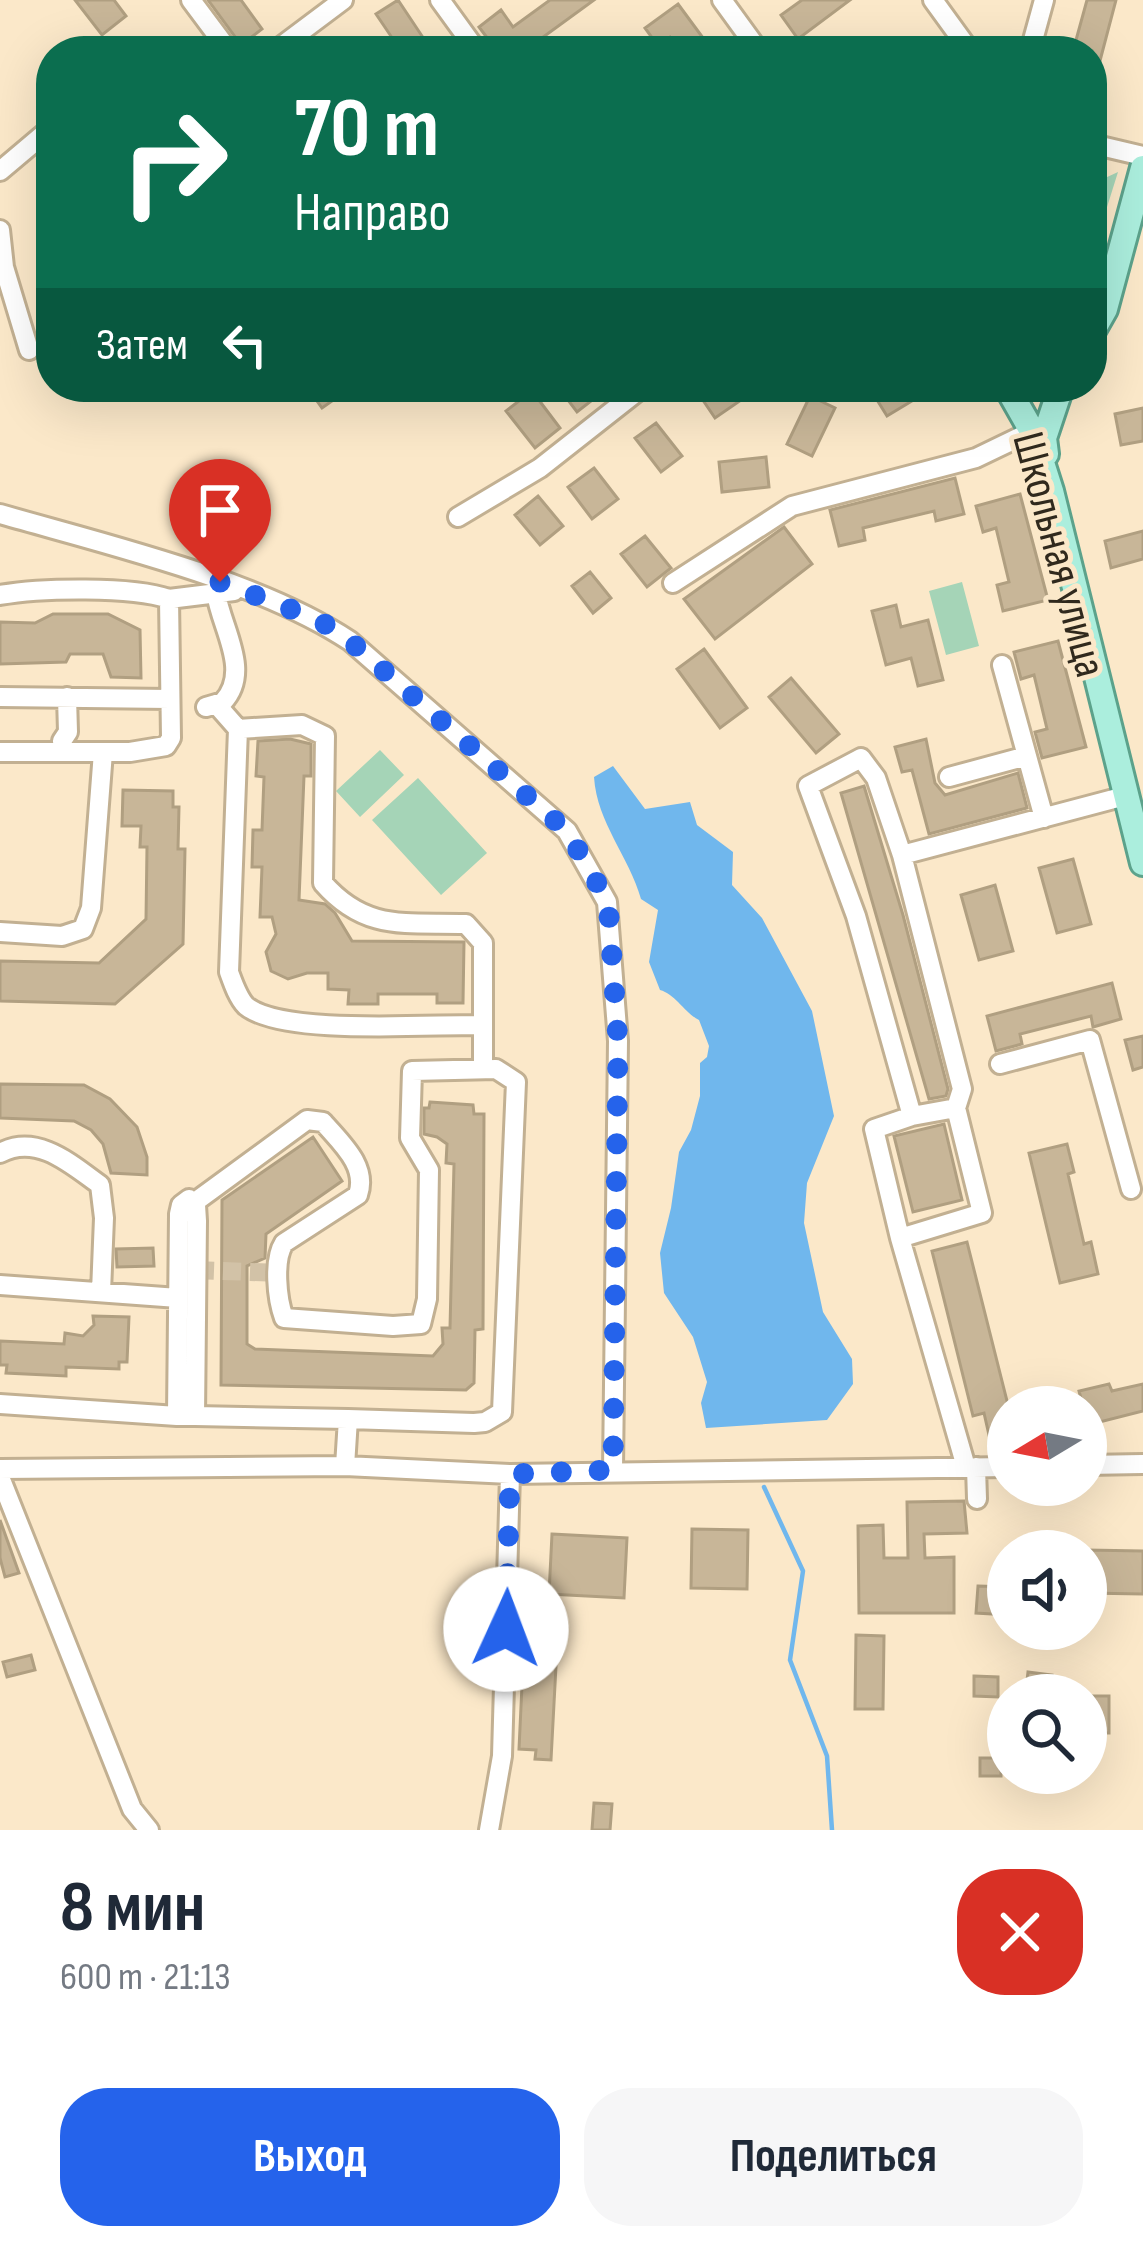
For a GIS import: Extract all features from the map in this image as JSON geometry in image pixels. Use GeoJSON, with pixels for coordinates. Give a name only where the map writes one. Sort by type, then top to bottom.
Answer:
{"type":"FeatureCollection","features":[{"type":"Feature","properties":{"kind":"main road"},"geometry":{"type":"LineString","coordinates":[[1107,284],[1132,251],[1143,168]]}},
{"type":"Feature","properties":{"kind":"main road","name":"Школьная улица"},"geometry":{"type":"LineString","coordinates":[[1016,402],[1032,431],[1051,491],[1143,863]]}},
{"type":"Feature","properties":{"kind":"main road"},"geometry":{"type":"LineString","coordinates":[[1051,491],[1044,438],[1055,402]]}},
{"type":"Feature","properties":{"kind":"street"},"geometry":{"type":"LineString","coordinates":[[191,0],[218,36]]}},
{"type":"Feature","properties":{"kind":"street"},"geometry":{"type":"LineString","coordinates":[[294,36],[343,0]]}},
{"type":"Feature","properties":{"kind":"street"},"geometry":{"type":"LineString","coordinates":[[440,0],[467,36]]}},
{"type":"Feature","properties":{"kind":"street"},"geometry":{"type":"LineString","coordinates":[[722,0],[748,36]]}},
{"type":"Feature","properties":{"kind":"street"},"geometry":{"type":"LineString","coordinates":[[933,0],[959,36]]}},
{"type":"Feature","properties":{"kind":"street"},"geometry":{"type":"LineString","coordinates":[[1034,36],[1044,0]]}},
{"type":"Feature","properties":{"kind":"street"},"geometry":{"type":"LineString","coordinates":[[0,167],[36,139]]}},
{"type":"Feature","properties":{"kind":"street"},"geometry":{"type":"LineString","coordinates":[[1107,148],[1143,156]]}},
{"type":"Feature","properties":{"kind":"street"},"geometry":{"type":"LineString","coordinates":[[0,230],[4,267],[29,350]]}},
{"type":"Feature","properties":{"kind":"street"},"geometry":{"type":"LineString","coordinates":[[458,517],[540,468],[625,402]]}},
{"type":"Feature","properties":{"kind":"street"},"geometry":{"type":"LineString","coordinates":[[673,584],[792,506],[976,458],[1032,431]]}},
{"type":"Feature","properties":{"kind":"street"},"geometry":{"type":"LineString","coordinates":[[0,514],[245,590],[319,620],[350,641],[567,831],[608,902],[618,1041],[613,1470]]}},
{"type":"Feature","properties":{"kind":"street"},"geometry":{"type":"LineString","coordinates":[[0,595],[125,592],[170,599],[245,590]]}},
{"type":"Feature","properties":{"kind":"street"},"geometry":{"type":"LineString","coordinates":[[216,593],[219,619],[236,664],[232,692],[210,705],[238,729],[302,725],[325,736],[323,883],[343,906],[373,920],[466,924],[483,943],[483,1069]]}},
{"type":"Feature","properties":{"kind":"street"},"geometry":{"type":"LineString","coordinates":[[0,752],[104,752],[166,746],[171,738],[170,599]]}},
{"type":"Feature","properties":{"kind":"street"},"geometry":{"type":"LineString","coordinates":[[1002,664],[1044,818]]}},
{"type":"Feature","properties":{"kind":"street"},"geometry":{"type":"LineString","coordinates":[[0,697],[170,699]]}},
{"type":"Feature","properties":{"kind":"street"},"geometry":{"type":"LineString","coordinates":[[62,741],[68,731],[67,697]]}},
{"type":"Feature","properties":{"kind":"street"},"geometry":{"type":"LineString","coordinates":[[238,729],[229,972],[243,1004],[270,1018],[307,1024],[483,1025]]}},
{"type":"Feature","properties":{"kind":"street"},"geometry":{"type":"LineString","coordinates":[[0,932],[62,936],[83,928],[91,908],[104,752]]}},
{"type":"Feature","properties":{"kind":"street"},"geometry":{"type":"LineString","coordinates":[[949,777],[1027,755]]}},
{"type":"Feature","properties":{"kind":"street"},"geometry":{"type":"LineString","coordinates":[[900,1238],[982,1213],[956,1108],[962,1089],[902,855],[876,778],[861,758],[808,786],[856,916],[912,1116]]}},
{"type":"Feature","properties":{"kind":"street"},"geometry":{"type":"LineString","coordinates":[[902,855],[1125,796]]}},
{"type":"Feature","properties":{"kind":"street"},"geometry":{"type":"LineString","coordinates":[[1000,1064],[1090,1040],[1131,1190]]}},
{"type":"Feature","properties":{"kind":"street"},"geometry":{"type":"LineString","coordinates":[[0,1404],[186,1416],[474,1423],[502,1412],[516,1082],[503,1072],[412,1071],[410,1138],[429,1170],[427,1299],[421,1324],[284,1318],[277,1253],[342,1208],[358,1195],[361,1186],[360,1168],[323,1122],[307,1120],[195,1202]]}},
{"type":"Feature","properties":{"kind":"street"},"geometry":{"type":"LineString","coordinates":[[956,1108],[912,1116],[874,1130],[900,1238],[977,1499]]}},
{"type":"Feature","properties":{"kind":"street"},"geometry":{"type":"LineString","coordinates":[[0,1153],[12,1147],[46,1150],[100,1185],[104,1218],[101,1292]]}},
{"type":"Feature","properties":{"kind":"street"},"geometry":{"type":"LineString","coordinates":[[186,1416],[178,1298],[179,1214],[189,1199],[195,1202]]}},
{"type":"Feature","properties":{"kind":"street"},"geometry":{"type":"LineString","coordinates":[[186,1416],[195,1202]]}},
{"type":"Feature","properties":{"kind":"street"},"geometry":{"type":"LineString","coordinates":[[0,1286],[178,1298]]}},
{"type":"Feature","properties":{"kind":"street"},"geometry":{"type":"LineString","coordinates":[[345,1466],[348,1419]]}},
{"type":"Feature","properties":{"kind":"street"},"geometry":{"type":"LineString","coordinates":[[1107,1465],[1143,1464]]}},
{"type":"Feature","properties":{"kind":"street"},"geometry":{"type":"LineString","coordinates":[[149,1830],[132,1809],[0,1473],[345,1466],[510,1474],[987,1467]]}},
{"type":"Feature","properties":{"kind":"street"},"geometry":{"type":"LineString","coordinates":[[490,1830],[502,1756],[510,1474]]}},
{"type":"Feature","properties":{"kind":"green space"},"geometry":{"type":"Polygon","coordinates":[[[1118,172],[1107,207],[1107,177],[1118,172]]]}},
{"type":"Feature","properties":{"kind":"green space"},"geometry":{"type":"Polygon","coordinates":[[[962,582],[979,646],[946,655],[929,591],[962,582]]]}},
{"type":"Feature","properties":{"kind":"green space"},"geometry":{"type":"Polygon","coordinates":[[[380,750],[404,775],[360,817],[336,791],[380,750]]]}},
{"type":"Feature","properties":{"kind":"green space"},"geometry":{"type":"Polygon","coordinates":[[[418,778],[487,853],[441,895],[372,820],[418,778]]]}},
{"type":"Feature","properties":{"kind":"water"},"geometry":{"type":"Polygon","coordinates":[[[613,766],[645,809],[690,802],[697,825],[733,852],[732,885],[762,918],[812,1011],[834,1116],[807,1183],[804,1223],[823,1312],[852,1359],[853,1384],[827,1420],[706,1428],[701,1403],[707,1382],[693,1337],[664,1293],[660,1253],[679,1152],[700,1096],[700,1063],[709,1046],[699,1020],[660,990],[649,962],[658,910],[641,899],[596,794],[594,777],[613,766]]]}},
{"type":"Feature","properties":{"kind":"building"},"geometry":{"type":"Polygon","coordinates":[[[75,0],[114,0],[126,16],[102,35],[75,0]]]}},
{"type":"Feature","properties":{"kind":"building"},"geometry":{"type":"Polygon","coordinates":[[[208,0],[241,0],[262,29],[253,36],[234,36],[208,0]]]}},
{"type":"Feature","properties":{"kind":"building"},"geometry":{"type":"Polygon","coordinates":[[[398,0],[422,36],[391,36],[376,14],[398,0]]]}},
{"type":"Feature","properties":{"kind":"building"},"geometry":{"type":"Polygon","coordinates":[[[550,0],[594,0],[545,36],[486,36],[479,27],[501,10],[513,27],[550,0]]]}},
{"type":"Feature","properties":{"kind":"building"},"geometry":{"type":"Polygon","coordinates":[[[802,0],[850,0],[802,36],[796,36],[781,15],[802,0]]]}},
{"type":"Feature","properties":{"kind":"building"},"geometry":{"type":"Polygon","coordinates":[[[1087,0],[1116,0],[1107,36],[1077,36],[1087,0]]]}},
{"type":"Feature","properties":{"kind":"building"},"geometry":{"type":"Polygon","coordinates":[[[678,4],[702,36],[651,36],[645,28],[678,4]]]}},
{"type":"Feature","properties":{"kind":"building"},"geometry":{"type":"Polygon","coordinates":[[[518,402],[540,402],[560,428],[535,448],[506,411],[518,402]]]}},
{"type":"Feature","properties":{"kind":"building"},"geometry":{"type":"Polygon","coordinates":[[[569,402],[590,402],[577,412],[569,402]]]}},
{"type":"Feature","properties":{"kind":"building"},"geometry":{"type":"Polygon","coordinates":[[[704,402],[738,402],[715,418],[704,402]]]}},
{"type":"Feature","properties":{"kind":"building"},"geometry":{"type":"Polygon","coordinates":[[[807,402],[835,408],[812,456],[787,444],[807,402]]]}},
{"type":"Feature","properties":{"kind":"building"},"geometry":{"type":"Polygon","coordinates":[[[878,402],[910,402],[887,416],[878,402]]]}},
{"type":"Feature","properties":{"kind":"building"},"geometry":{"type":"Polygon","coordinates":[[[1143,408],[1143,441],[1121,445],[1115,414],[1143,408]]]}},
{"type":"Feature","properties":{"kind":"building"},"geometry":{"type":"Polygon","coordinates":[[[656,423],[682,456],[661,472],[635,438],[656,423]]]}},
{"type":"Feature","properties":{"kind":"building"},"geometry":{"type":"Polygon","coordinates":[[[766,457],[769,487],[722,492],[719,462],[766,457]]]}},
{"type":"Feature","properties":{"kind":"building"},"geometry":{"type":"Polygon","coordinates":[[[594,468],[618,499],[592,519],[568,487],[594,468]]]}},
{"type":"Feature","properties":{"kind":"building"},"geometry":{"type":"Polygon","coordinates":[[[955,478],[964,514],[936,521],[934,511],[863,528],[865,540],[839,546],[830,510],[955,478]]]}},
{"type":"Feature","properties":{"kind":"building"},"geometry":{"type":"Polygon","coordinates":[[[1020,494],[1048,600],[1003,611],[997,585],[1009,582],[996,528],[983,532],[976,506],[1020,494]]]}},
{"type":"Feature","properties":{"kind":"building"},"geometry":{"type":"Polygon","coordinates":[[[538,496],[563,526],[540,545],[515,515],[538,496]]]}},
{"type":"Feature","properties":{"kind":"building"},"geometry":{"type":"Polygon","coordinates":[[[784,527],[812,564],[715,639],[684,599],[784,527]]]}},
{"type":"Feature","properties":{"kind":"building"},"geometry":{"type":"Polygon","coordinates":[[[1143,531],[1143,559],[1111,568],[1105,541],[1143,531]]]}},
{"type":"Feature","properties":{"kind":"building"},"geometry":{"type":"Polygon","coordinates":[[[645,536],[671,568],[647,587],[621,554],[645,536]]]}},
{"type":"Feature","properties":{"kind":"building"},"geometry":{"type":"Polygon","coordinates":[[[590,572],[611,598],[593,613],[572,586],[590,572]]]}},
{"type":"Feature","properties":{"kind":"building"},"geometry":{"type":"Polygon","coordinates":[[[896,605],[901,627],[928,620],[943,680],[918,686],[911,658],[886,665],[872,611],[896,605]]]}},
{"type":"Feature","properties":{"kind":"building"},"geometry":{"type":"Polygon","coordinates":[[[53,614],[108,614],[140,630],[141,678],[111,677],[103,654],[70,654],[66,662],[0,664],[0,622],[35,623],[53,614]]]}},
{"type":"Feature","properties":{"kind":"building"},"geometry":{"type":"Polygon","coordinates":[[[1058,641],[1086,747],[1042,758],[1035,732],[1047,729],[1034,675],[1021,679],[1014,652],[1058,641]]]}},
{"type":"Feature","properties":{"kind":"building"},"geometry":{"type":"Polygon","coordinates":[[[704,649],[747,708],[720,728],[677,669],[704,649]]]}},
{"type":"Feature","properties":{"kind":"building"},"geometry":{"type":"Polygon","coordinates":[[[791,678],[839,734],[816,753],[769,697],[791,678]]]}},
{"type":"Feature","properties":{"kind":"building"},"geometry":{"type":"Polygon","coordinates":[[[290,739],[311,744],[311,776],[304,776],[299,900],[325,904],[352,941],[464,942],[463,1003],[437,1003],[437,994],[378,994],[378,1004],[348,1004],[349,990],[328,989],[328,973],[288,979],[271,971],[266,952],[276,934],[272,917],[260,917],[262,867],[252,867],[253,830],[262,830],[264,777],[256,776],[258,741],[290,739]]]}},
{"type":"Feature","properties":{"kind":"building"},"geometry":{"type":"Polygon","coordinates":[[[926,739],[935,783],[945,795],[1018,773],[1027,808],[929,834],[912,770],[902,772],[895,747],[926,739]]]}},
{"type":"Feature","properties":{"kind":"building"},"geometry":{"type":"Polygon","coordinates":[[[864,786],[903,915],[946,1096],[929,1099],[841,793],[864,786]]]}},
{"type":"Feature","properties":{"kind":"building"},"geometry":{"type":"Polygon","coordinates":[[[123,790],[173,791],[173,807],[179,807],[178,849],[185,849],[183,944],[115,1004],[0,1001],[0,961],[99,963],[146,919],[147,847],[140,847],[141,826],[122,826],[123,790]]]}},
{"type":"Feature","properties":{"kind":"building"},"geometry":{"type":"Polygon","coordinates":[[[1073,859],[1091,924],[1057,933],[1039,868],[1073,859]]]}},
{"type":"Feature","properties":{"kind":"building"},"geometry":{"type":"Polygon","coordinates":[[[995,885],[1013,951],[979,960],[961,895],[995,885]]]}},
{"type":"Feature","properties":{"kind":"building"},"geometry":{"type":"Polygon","coordinates":[[[1112,983],[1121,1019],[1093,1027],[1091,1016],[1020,1034],[1022,1044],[996,1051],[987,1016],[1112,983]]]}},
{"type":"Feature","properties":{"kind":"building"},"geometry":{"type":"Polygon","coordinates":[[[1143,1036],[1143,1067],[1133,1070],[1125,1040],[1143,1036]]]}},
{"type":"Feature","properties":{"kind":"building"},"geometry":{"type":"Polygon","coordinates":[[[0,1084],[84,1085],[110,1099],[137,1127],[147,1157],[147,1175],[111,1173],[103,1144],[74,1121],[0,1118],[0,1084]]]}},
{"type":"Feature","properties":{"kind":"building"},"geometry":{"type":"Polygon","coordinates":[[[430,1102],[473,1105],[474,1114],[484,1114],[483,1329],[475,1330],[474,1383],[466,1390],[221,1385],[222,1200],[313,1137],[342,1181],[266,1234],[265,1258],[247,1266],[247,1344],[255,1349],[433,1356],[443,1344],[442,1328],[450,1328],[454,1164],[446,1163],[447,1144],[424,1134],[424,1108],[430,1102]]]}},
{"type":"Feature","properties":{"kind":"building"},"geometry":{"type":"Polygon","coordinates":[[[944,1124],[962,1200],[913,1212],[894,1136],[944,1124]]]}},
{"type":"Feature","properties":{"kind":"building"},"geometry":{"type":"Polygon","coordinates":[[[1067,1144],[1074,1172],[1068,1174],[1084,1244],[1091,1242],[1098,1274],[1060,1283],[1029,1153],[1067,1144]]]}},
{"type":"Feature","properties":{"kind":"building"},"geometry":{"type":"Polygon","coordinates":[[[967,1242],[1003,1386],[987,1386],[987,1426],[984,1413],[973,1416],[932,1251],[967,1242]]]}},
{"type":"Feature","properties":{"kind":"building"},"geometry":{"type":"Polygon","coordinates":[[[153,1248],[154,1266],[117,1267],[116,1249],[153,1248]]]}},
{"type":"Feature","properties":{"kind":"building"},"geometry":{"type":"Polygon","coordinates":[[[93,1316],[129,1317],[127,1362],[119,1362],[119,1369],[66,1367],[66,1376],[6,1373],[7,1365],[0,1365],[0,1341],[64,1344],[65,1333],[83,1336],[94,1325],[93,1316]]]}},
{"type":"Feature","properties":{"kind":"building"},"geometry":{"type":"Polygon","coordinates":[[[1109,1384],[1112,1391],[1143,1384],[1143,1411],[1107,1420],[1107,1386],[1100,1386],[1109,1384]]]}},
{"type":"Feature","properties":{"kind":"building"},"geometry":{"type":"Polygon","coordinates":[[[964,1501],[967,1533],[924,1534],[925,1558],[954,1557],[954,1613],[859,1613],[858,1526],[883,1525],[884,1558],[908,1558],[907,1502],[964,1501]]]}},
{"type":"Feature","properties":{"kind":"building"},"geometry":{"type":"Polygon","coordinates":[[[0,1520],[19,1573],[5,1577],[0,1558],[0,1520]]]}},
{"type":"Feature","properties":{"kind":"building"},"geometry":{"type":"Polygon","coordinates":[[[692,1529],[748,1530],[747,1589],[691,1588],[692,1529]]]}},
{"type":"Feature","properties":{"kind":"building"},"geometry":{"type":"Polygon","coordinates":[[[552,1534],[627,1538],[624,1598],[549,1594],[552,1534]]]}},
{"type":"Feature","properties":{"kind":"building"},"geometry":{"type":"Polygon","coordinates":[[[1107,1550],[1143,1551],[1143,1594],[1107,1593],[1107,1550]]]}},
{"type":"Feature","properties":{"kind":"building"},"geometry":{"type":"Polygon","coordinates":[[[978,1586],[987,1586],[987,1614],[976,1613],[978,1586]]]}},
{"type":"Feature","properties":{"kind":"building"},"geometry":{"type":"Polygon","coordinates":[[[856,1635],[884,1636],[883,1709],[855,1709],[856,1635]]]}},
{"type":"Feature","properties":{"kind":"building"},"geometry":{"type":"Polygon","coordinates":[[[31,1655],[35,1670],[7,1677],[3,1662],[31,1655]]]}},
{"type":"Feature","properties":{"kind":"building"},"geometry":{"type":"Polygon","coordinates":[[[523,1664],[556,1666],[551,1760],[535,1759],[536,1750],[519,1749],[523,1664]]]}},
{"type":"Feature","properties":{"kind":"building"},"geometry":{"type":"Polygon","coordinates":[[[974,1676],[987,1677],[987,1697],[974,1696],[974,1676]]]}},
{"type":"Feature","properties":{"kind":"building"},"geometry":{"type":"Polygon","coordinates":[[[980,1758],[987,1758],[987,1776],[980,1776],[980,1758]]]}},
{"type":"Feature","properties":{"kind":"building"},"geometry":{"type":"Polygon","coordinates":[[[594,1803],[612,1804],[610,1830],[592,1830],[594,1803]]]}},
{"type":"Feature","properties":{"kind":"waterway"},"geometry":{"type":"LineString","coordinates":[[764,1487],[803,1571],[790,1660],[827,1756],[832,1830]]}},
{"type":"Feature","properties":{"kind":"tunnel"},"geometry":{"type":"LineString","coordinates":[[196,1270],[279,1273]]}},
{"type":"Feature","properties":{"kind":"route"},"geometry":{"type":"LineString","coordinates":[[220,582],[319,620],[350,641],[567,831],[608,902],[618,1041],[613,1470],[510,1474],[506,1629]]}}]}
